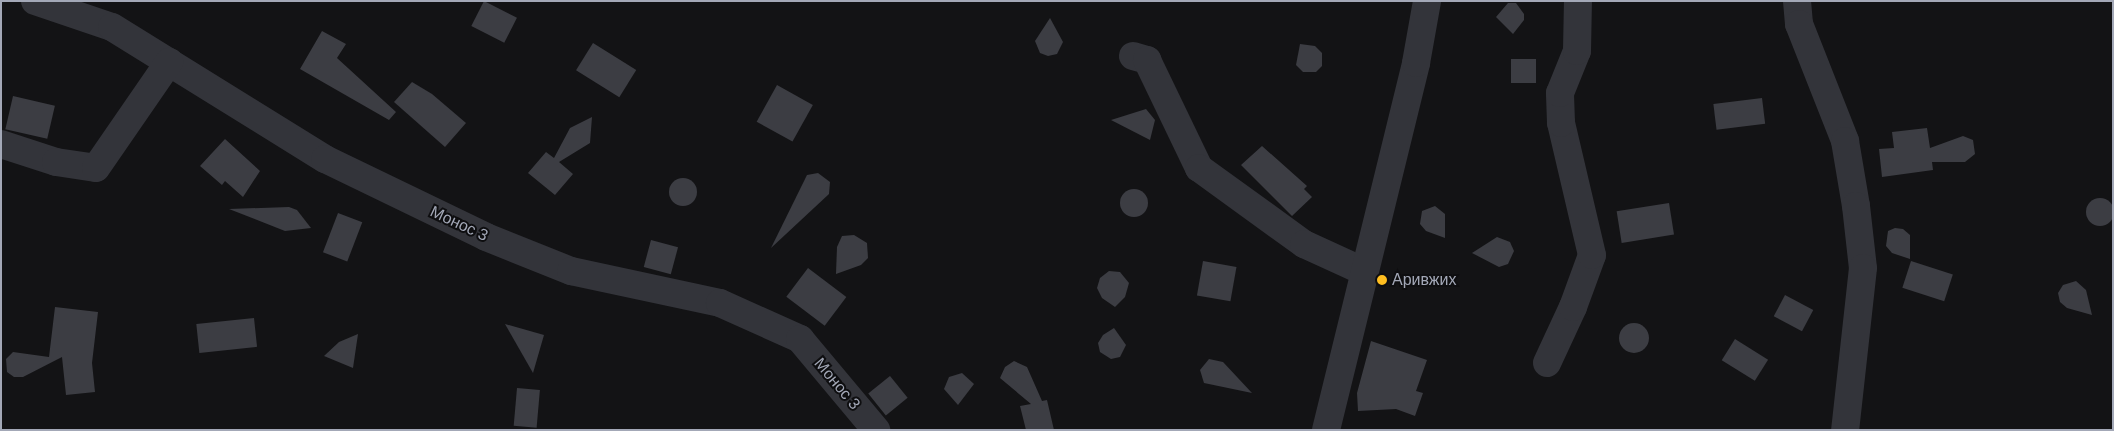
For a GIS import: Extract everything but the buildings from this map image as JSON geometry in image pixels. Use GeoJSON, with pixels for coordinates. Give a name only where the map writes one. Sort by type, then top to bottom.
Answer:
{"type":"FeatureCollection","features":[{"type":"Feature","properties":{"kind":"street","name":"Монос 3"},"geometry":{"type":"LineString","coordinates":[[35,1],[112,27],[325,159],[486,237],[571,272],[720,303],[800,339],[876,430]]}},
{"type":"Feature","properties":{"kind":"street"},"geometry":{"type":"LineString","coordinates":[[1326,430],[1363,271],[1416,62],[1427,1]]}},
{"type":"Feature","properties":{"kind":"street"},"geometry":{"type":"LineString","coordinates":[[1547,363],[1573,307],[1592,254],[1561,123],[1560,93],[1577,51],[1578,1]]}},
{"type":"Feature","properties":{"kind":"street"},"geometry":{"type":"LineString","coordinates":[[1797,1],[1799,24],[1845,141],[1862,259],[1845,430]]}},
{"type":"Feature","properties":{"kind":"street"},"geometry":{"type":"LineString","coordinates":[[1133,56],[1147,60],[1199,168],[1304,244],[1363,271]]}},
{"type":"Feature","properties":{"kind":"street"},"geometry":{"type":"LineString","coordinates":[[1,144],[56,162],[96,168],[169,62]]}},
{"type":"Feature","properties":{"kind":"place","name":"Аривжих"},"geometry":{"type":"Point","coordinates":[1382,280]}}]}
